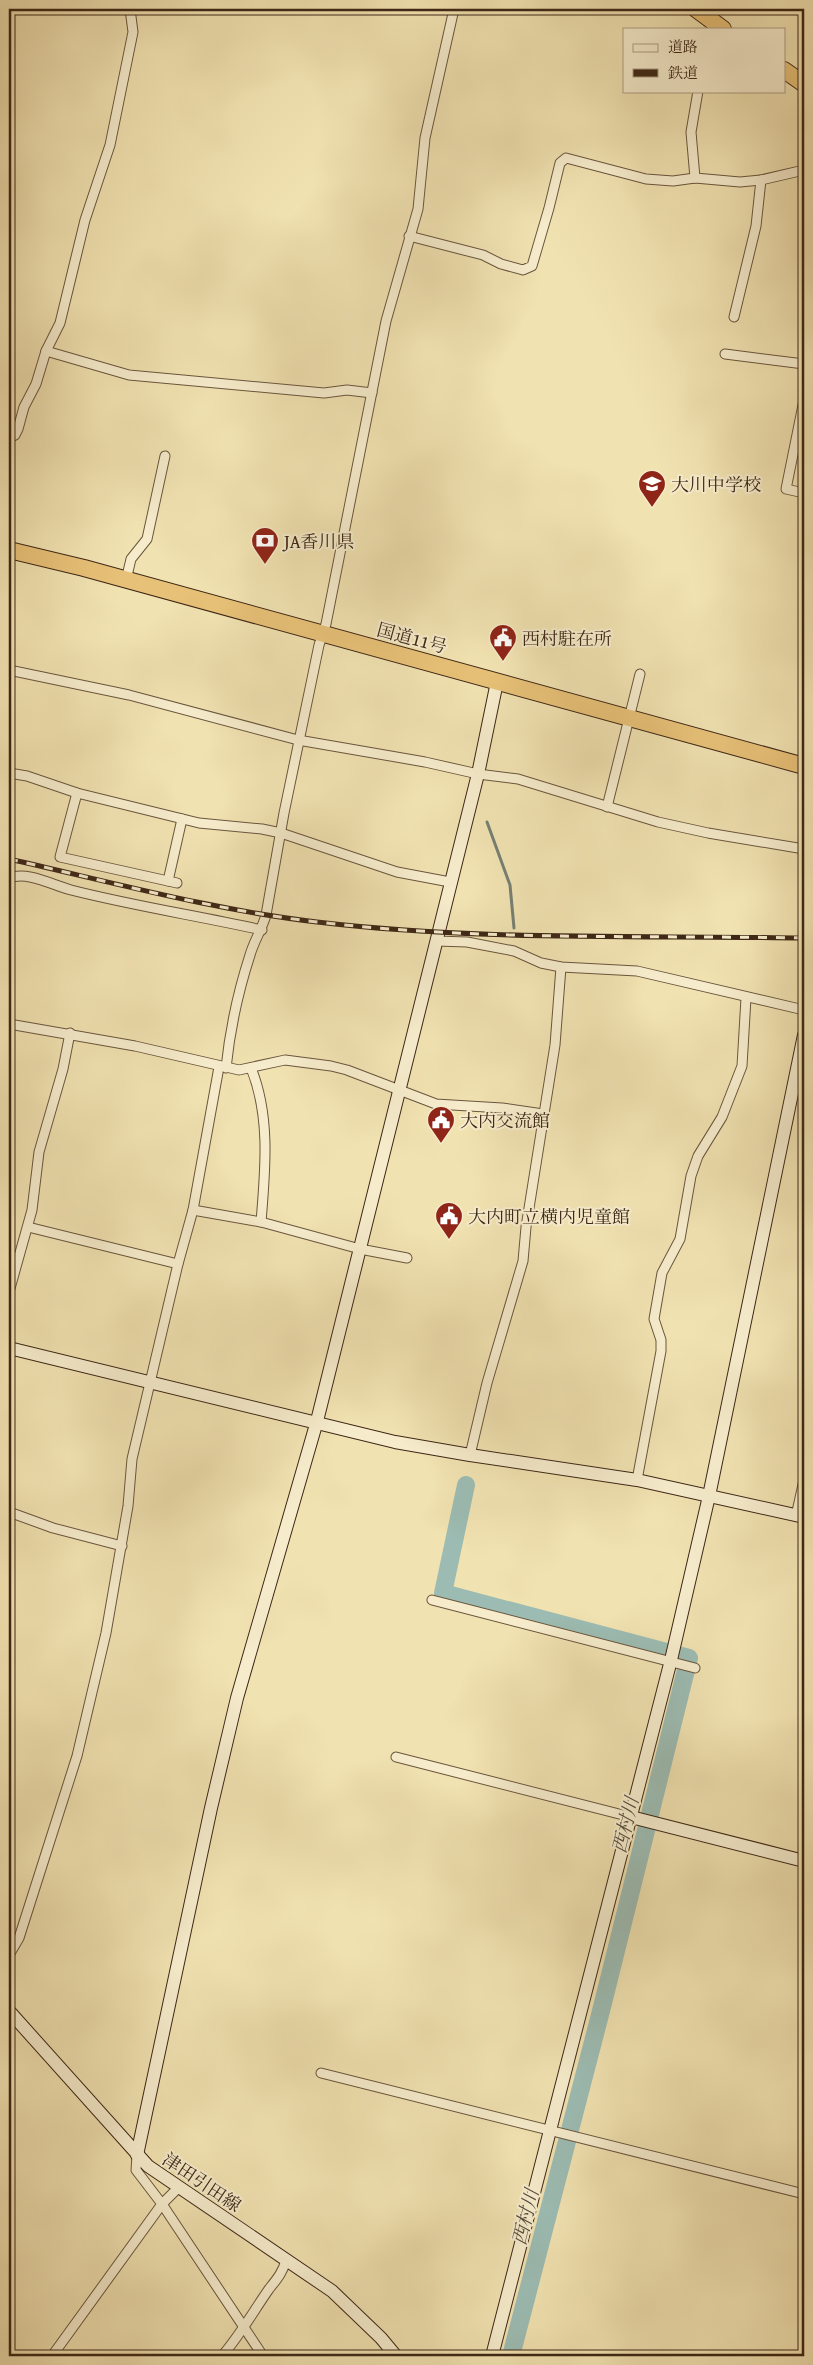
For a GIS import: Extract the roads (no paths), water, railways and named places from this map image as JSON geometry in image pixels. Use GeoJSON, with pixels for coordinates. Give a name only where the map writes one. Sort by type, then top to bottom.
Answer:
{"type":"FeatureCollection","features":[{"type":"Feature","properties":{"kind":"highway"},"geometry":{"type":"LineString","coordinates":[[702,10],[718,28]]}},
{"type":"Feature","properties":{"kind":"highway"},"geometry":{"type":"LineString","coordinates":[[786,71],[804,84]]}},
{"type":"Feature","properties":{"kind":"highway","name":"国道11号"},"geometry":{"type":"LineString","coordinates":[[9,550],[126,580],[804,766]]}},
{"type":"Feature","properties":{"kind":"street"},"geometry":{"type":"LineString","coordinates":[[9,438],[15,435],[18,429],[24,407],[36,384],[46,352],[60,323],[85,220],[110,145],[133,32],[130,9]]}},
{"type":"Feature","properties":{"kind":"street"},"geometry":{"type":"LineString","coordinates":[[9,1955],[19,1938],[77,1756],[106,1633],[122,1546],[132,1459],[178,1264],[194,1210],[237,998],[251,952],[262,930],[298,740],[323,635],[386,320],[418,209],[425,138],[452,26],[454,9]]}},
{"type":"Feature","properties":{"kind":"street"},"geometry":{"type":"LineString","coordinates":[[695,178],[691,132],[698,92]]}},
{"type":"Feature","properties":{"kind":"street"},"geometry":{"type":"LineString","coordinates":[[409,236],[483,255],[501,264],[523,270],[532,266],[560,163],[566,158],[646,179],[673,181],[695,178],[740,182],[761,180],[804,170]]}},
{"type":"Feature","properties":{"kind":"street"},"geometry":{"type":"LineString","coordinates":[[734,317],[756,226],[761,180]]}},
{"type":"Feature","properties":{"kind":"street"},"geometry":{"type":"LineString","coordinates":[[46,352],[137,376],[324,393],[347,390],[372,393]]}},
{"type":"Feature","properties":{"kind":"street"},"geometry":{"type":"LineString","coordinates":[[725,354],[804,364]]}},
{"type":"Feature","properties":{"kind":"street"},"geometry":{"type":"LineString","coordinates":[[804,400],[786,489],[804,493]]}},
{"type":"Feature","properties":{"kind":"street"},"geometry":{"type":"LineString","coordinates":[[126,580],[131,559],[147,538],[165,456]]}},
{"type":"Feature","properties":{"kind":"street"},"geometry":{"type":"LineString","coordinates":[[9,670],[129,695],[298,740],[425,762],[478,774],[518,779],[658,822],[708,833],[804,849]]}},
{"type":"Feature","properties":{"kind":"street"},"geometry":{"type":"LineString","coordinates":[[608,807],[640,674]]}},
{"type":"Feature","properties":{"kind":"street"},"geometry":{"type":"LineString","coordinates":[[263,2356],[162,2204],[136,2170],[137,2155],[211,1808],[237,1698],[317,1421],[478,774],[497,682]]}},
{"type":"Feature","properties":{"kind":"street"},"geometry":{"type":"LineString","coordinates":[[9,773],[27,776],[77,793],[182,819],[219,826],[262,828],[397,872],[450,882]]}},
{"type":"Feature","properties":{"kind":"street"},"geometry":{"type":"LineString","coordinates":[[77,793],[60,856],[172,882],[182,819]]}},
{"type":"Feature","properties":{"kind":"street"},"geometry":{"type":"LineString","coordinates":[[9,878],[16,876],[36,879],[71,890],[262,930]]}},
{"type":"Feature","properties":{"kind":"street"},"geometry":{"type":"LineString","coordinates":[[436,941],[467,942],[514,950],[541,963],[561,967],[638,971],[746,998],[804,1010]]}},
{"type":"Feature","properties":{"kind":"street"},"geometry":{"type":"LineString","coordinates":[[470,1455],[486,1383],[523,1261],[526,1227],[555,1046],[561,967]]}},
{"type":"Feature","properties":{"kind":"street"},"geometry":{"type":"LineString","coordinates":[[638,1480],[661,1351],[661,1340],[654,1319],[662,1273],[680,1238],[691,1176],[698,1156],[722,1117],[742,1066],[746,998]]}},
{"type":"Feature","properties":{"kind":"street"},"geometry":{"type":"LineString","coordinates":[[9,1024],[43,1032],[70,1033],[135,1046],[223,1068],[239,1070],[285,1060],[331,1066],[347,1070],[436,1104],[502,1108],[543,1114]]}},
{"type":"Feature","properties":{"kind":"street"},"geometry":{"type":"LineString","coordinates":[[9,1292],[28,1227],[39,1152],[63,1069],[70,1033]]}},
{"type":"Feature","properties":{"kind":"street"},"geometry":{"type":"LineString","coordinates":[[492,2356],[671,1660],[709,1496],[804,1035]]}},
{"type":"Feature","properties":{"kind":"street"},"geometry":{"type":"LineString","coordinates":[[251,1068],[257,1083],[266,1154],[261,1222]]}},
{"type":"Feature","properties":{"kind":"street"},"geometry":{"type":"LineString","coordinates":[[194,1210],[261,1222],[360,1249],[407,1258]]}},
{"type":"Feature","properties":{"kind":"street"},"geometry":{"type":"LineString","coordinates":[[28,1227],[178,1264]]}},
{"type":"Feature","properties":{"kind":"street"},"geometry":{"type":"LineString","coordinates":[[9,1348],[317,1421],[395,1442],[638,1480],[800,1517],[804,1480]]}},
{"type":"Feature","properties":{"kind":"street"},"geometry":{"type":"LineString","coordinates":[[9,1512],[53,1528],[122,1546]]}},
{"type":"Feature","properties":{"kind":"street"},"geometry":{"type":"LineString","coordinates":[[432,1600],[671,1660],[695,1668]]}},
{"type":"Feature","properties":{"kind":"street"},"geometry":{"type":"LineString","coordinates":[[396,1757],[804,1861]]}},
{"type":"Feature","properties":{"kind":"street","name":"津田引田線"},"geometry":{"type":"LineString","coordinates":[[9,2011],[148,2166],[332,2291],[381,2338],[396,2356]]}},
{"type":"Feature","properties":{"kind":"street"},"geometry":{"type":"LineString","coordinates":[[321,2073],[804,2194]]}},
{"type":"Feature","properties":{"kind":"street"},"geometry":{"type":"LineString","coordinates":[[52,2356],[162,2204],[178,2188]]}},
{"type":"Feature","properties":{"kind":"street"},"geometry":{"type":"LineString","coordinates":[[222,2356],[244,2330],[282,2273],[286,2260]]}},
{"type":"Feature","properties":{"kind":"waterway"},"geometry":{"type":"LineString","coordinates":[[487,822],[510,885],[514,928]]}},
{"type":"Feature","properties":{"kind":"waterway","name":"西村川"},"geometry":{"type":"LineString","coordinates":[[466,1485],[443,1593],[689,1658],[601,2011],[511,2356]]}},
{"type":"Feature","properties":{"kind":"railway"},"geometry":{"type":"LineString","coordinates":[[9,859],[201,903],[317,922],[378,928],[499,935],[804,938]]}},
{"type":"Feature","properties":{"kind":"place","name":"大川中学校"},"geometry":{"type":"Point","coordinates":[652,508]}},
{"type":"Feature","properties":{"kind":"place","name":"JA香川県"},"geometry":{"type":"Point","coordinates":[265,565]}},
{"type":"Feature","properties":{"kind":"place","name":"西村駐在所"},"geometry":{"type":"Point","coordinates":[503,662]}},
{"type":"Feature","properties":{"kind":"place","name":"大内交流館"},"geometry":{"type":"Point","coordinates":[441,1144]}},
{"type":"Feature","properties":{"kind":"place","name":"大内町立横内児童館"},"geometry":{"type":"Point","coordinates":[449,1240]}}]}
